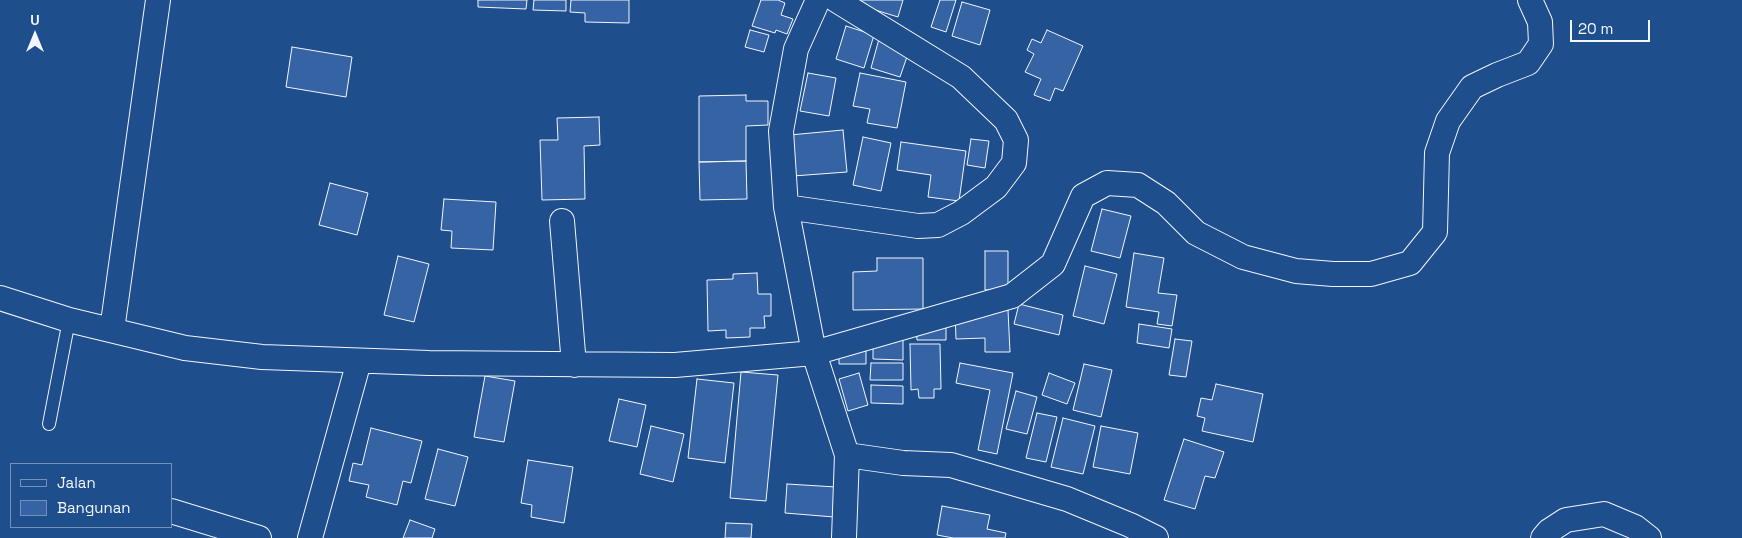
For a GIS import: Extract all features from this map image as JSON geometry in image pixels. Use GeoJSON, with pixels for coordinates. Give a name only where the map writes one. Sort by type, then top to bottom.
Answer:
{"type":"FeatureCollection","features":[{"type":"Feature","properties":{"kind":"street"},"geometry":{"type":"LineString","coordinates":[[112,330],[158,0]]}},
{"type":"Feature","properties":{"kind":"street"},"geometry":{"type":"LineString","coordinates":[[818,0],[796,49],[782,131],[786,206],[814,353],[847,455],[844,538]]}},
{"type":"Feature","properties":{"kind":"street"},"geometry":{"type":"LineString","coordinates":[[786,206],[918,226],[938,225],[962,213],[996,187],[1014,164],[1016,140],[1006,120],[962,77],[836,0]]}},
{"type":"Feature","properties":{"kind":"street"},"geometry":{"type":"LineString","coordinates":[[0,298],[70,320],[185,348],[262,357],[358,361],[675,365],[814,353],[1012,296],[1053,264],[1083,196],[1107,184],[1138,185],[1166,203],[1196,233],[1244,257],[1296,271],[1333,274],[1371,274],[1410,263],[1435,232],[1437,153],[1448,121],[1472,87],[1528,63],[1541,44],[1540,22],[1530,0]]}},
{"type":"Feature","properties":{"kind":"street"},"geometry":{"type":"LineString","coordinates":[[562,221],[574,365]]}},
{"type":"Feature","properties":{"kind":"street"},"geometry":{"type":"LineString","coordinates":[[310,538],[358,361]]}},
{"type":"Feature","properties":{"kind":"street"},"geometry":{"type":"LineString","coordinates":[[847,455],[903,463],[951,465],[1068,499],[1156,538]]}},
{"type":"Feature","properties":{"kind":"street"},"geometry":{"type":"LineString","coordinates":[[172,511],[259,538]]}},
{"type":"Feature","properties":{"kind":"street"},"geometry":{"type":"LineString","coordinates":[[1543,538],[1549,531],[1566,520],[1604,514],[1635,527],[1649,538]]}},
{"type":"Feature","properties":{"kind":"lane"},"geometry":{"type":"LineString","coordinates":[[49,424],[70,320]]}},
{"type":"Feature","properties":{"kind":"building"},"geometry":{"type":"Polygon","coordinates":[[[478,0],[527,0],[526,9],[478,7],[478,0]]]}},
{"type":"Feature","properties":{"kind":"building"},"geometry":{"type":"Polygon","coordinates":[[[534,0],[566,0],[566,11],[533,10],[534,0]]]}},
{"type":"Feature","properties":{"kind":"building"},"geometry":{"type":"Polygon","coordinates":[[[571,0],[629,0],[629,23],[585,22],[585,13],[570,12],[571,0]]]}},
{"type":"Feature","properties":{"kind":"building"},"geometry":{"type":"Polygon","coordinates":[[[761,0],[778,0],[785,3],[781,15],[793,19],[787,34],[776,30],[775,33],[752,26],[761,0]]]}},
{"type":"Feature","properties":{"kind":"building"},"geometry":{"type":"Polygon","coordinates":[[[860,0],[903,0],[898,17],[859,5],[860,0]]]}},
{"type":"Feature","properties":{"kind":"building"},"geometry":{"type":"Polygon","coordinates":[[[940,0],[956,0],[946,32],[931,27],[940,0]]]}},
{"type":"Feature","properties":{"kind":"building"},"geometry":{"type":"Polygon","coordinates":[[[962,2],[990,10],[980,45],[952,36],[962,2]]]}},
{"type":"Feature","properties":{"kind":"building"},"geometry":{"type":"Polygon","coordinates":[[[846,26],[874,35],[864,68],[836,59],[846,26]]]}},
{"type":"Feature","properties":{"kind":"building"},"geometry":{"type":"Polygon","coordinates":[[[750,30],[769,35],[764,52],[745,47],[750,30]]]}},
{"type":"Feature","properties":{"kind":"building"},"geometry":{"type":"Polygon","coordinates":[[[1047,30],[1083,46],[1063,91],[1055,88],[1050,101],[1034,95],[1041,79],[1025,72],[1034,54],[1027,50],[1032,39],[1041,43],[1047,30]]]}},
{"type":"Feature","properties":{"kind":"building"},"geometry":{"type":"Polygon","coordinates":[[[879,39],[910,48],[900,77],[871,68],[879,39]]]}},
{"type":"Feature","properties":{"kind":"building"},"geometry":{"type":"Polygon","coordinates":[[[292,47],[352,57],[346,97],[286,87],[292,47]]]}},
{"type":"Feature","properties":{"kind":"building"},"geometry":{"type":"Polygon","coordinates":[[[808,73],[836,78],[829,116],[800,111],[808,73]]]}},
{"type":"Feature","properties":{"kind":"building"},"geometry":{"type":"Polygon","coordinates":[[[860,73],[906,82],[897,128],[867,123],[870,109],[853,106],[860,73]]]}},
{"type":"Feature","properties":{"kind":"building"},"geometry":{"type":"Polygon","coordinates":[[[746,95],[746,101],[768,101],[768,125],[746,126],[746,161],[699,162],[699,96],[746,95]]]}},
{"type":"Feature","properties":{"kind":"building"},"geometry":{"type":"Polygon","coordinates":[[[599,117],[600,145],[584,146],[585,199],[542,200],[540,140],[558,140],[557,118],[599,117]]]}},
{"type":"Feature","properties":{"kind":"building"},"geometry":{"type":"Polygon","coordinates":[[[843,130],[847,172],[793,176],[790,135],[843,130]]]}},
{"type":"Feature","properties":{"kind":"building"},"geometry":{"type":"Polygon","coordinates":[[[863,137],[891,143],[881,191],[853,185],[863,137]]]}},
{"type":"Feature","properties":{"kind":"building"},"geometry":{"type":"Polygon","coordinates":[[[971,139],[989,141],[985,168],[967,165],[971,139]]]}},
{"type":"Feature","properties":{"kind":"building"},"geometry":{"type":"Polygon","coordinates":[[[901,142],[966,151],[959,201],[928,197],[931,175],[897,170],[901,142]]]}},
{"type":"Feature","properties":{"kind":"building"},"geometry":{"type":"Polygon","coordinates":[[[746,161],[747,199],[700,200],[699,162],[746,161]]]}},
{"type":"Feature","properties":{"kind":"building"},"geometry":{"type":"Polygon","coordinates":[[[330,183],[368,193],[357,235],[319,225],[330,183]]]}},
{"type":"Feature","properties":{"kind":"building"},"geometry":{"type":"Polygon","coordinates":[[[444,199],[496,202],[493,250],[451,248],[452,231],[441,230],[444,199]]]}},
{"type":"Feature","properties":{"kind":"building"},"geometry":{"type":"Polygon","coordinates":[[[1102,209],[1131,216],[1120,258],[1091,251],[1102,209]]]}},
{"type":"Feature","properties":{"kind":"building"},"geometry":{"type":"Polygon","coordinates":[[[985,251],[1008,251],[1008,290],[985,290],[985,251]]]}},
{"type":"Feature","properties":{"kind":"building"},"geometry":{"type":"Polygon","coordinates":[[[1134,253],[1164,258],[1158,293],[1177,295],[1172,326],[1157,324],[1159,312],[1126,307],[1134,253]]]}},
{"type":"Feature","properties":{"kind":"building"},"geometry":{"type":"Polygon","coordinates":[[[398,256],[429,264],[414,322],[384,315],[398,256]]]}},
{"type":"Feature","properties":{"kind":"building"},"geometry":{"type":"Polygon","coordinates":[[[877,258],[923,258],[923,309],[853,310],[853,272],[877,271],[877,258]]]}},
{"type":"Feature","properties":{"kind":"building"},"geometry":{"type":"Polygon","coordinates":[[[1085,266],[1117,274],[1104,324],[1073,316],[1085,266]]]}},
{"type":"Feature","properties":{"kind":"building"},"geometry":{"type":"Polygon","coordinates":[[[757,273],[758,294],[771,294],[771,316],[764,316],[765,328],[750,328],[750,337],[726,338],[726,330],[708,331],[707,280],[733,279],[733,274],[757,273]]]}},
{"type":"Feature","properties":{"kind":"building"},"geometry":{"type":"Polygon","coordinates":[[[1019,304],[1063,315],[1059,335],[1014,324],[1019,304]]]}},
{"type":"Feature","properties":{"kind":"building"},"geometry":{"type":"Polygon","coordinates":[[[1008,310],[1010,352],[985,352],[985,338],[956,339],[955,313],[1008,310]]]}},
{"type":"Feature","properties":{"kind":"building"},"geometry":{"type":"Polygon","coordinates":[[[946,324],[946,340],[917,340],[916,325],[946,324]]]}},
{"type":"Feature","properties":{"kind":"building"},"geometry":{"type":"Polygon","coordinates":[[[1139,324],[1172,329],[1169,348],[1137,343],[1139,324]]]}},
{"type":"Feature","properties":{"kind":"building"},"geometry":{"type":"Polygon","coordinates":[[[873,338],[903,339],[903,360],[873,359],[873,338]]]}},
{"type":"Feature","properties":{"kind":"building"},"geometry":{"type":"Polygon","coordinates":[[[1175,339],[1192,341],[1186,377],[1169,375],[1175,339]]]}},
{"type":"Feature","properties":{"kind":"building"},"geometry":{"type":"Polygon","coordinates":[[[910,344],[940,344],[941,389],[934,389],[934,398],[919,398],[918,389],[911,390],[910,344]]]}},
{"type":"Feature","properties":{"kind":"building"},"geometry":{"type":"Polygon","coordinates":[[[839,351],[866,351],[866,364],[839,364],[839,351]]]}},
{"type":"Feature","properties":{"kind":"building"},"geometry":{"type":"Polygon","coordinates":[[[871,363],[903,363],[903,380],[870,380],[871,363]]]}},
{"type":"Feature","properties":{"kind":"building"},"geometry":{"type":"Polygon","coordinates":[[[960,363],[1013,373],[997,454],[978,450],[990,390],[956,383],[960,363]]]}},
{"type":"Feature","properties":{"kind":"building"},"geometry":{"type":"Polygon","coordinates":[[[1084,364],[1112,370],[1101,417],[1073,410],[1084,364]]]}},
{"type":"Feature","properties":{"kind":"building"},"geometry":{"type":"Polygon","coordinates":[[[741,372],[778,375],[766,501],[730,498],[741,372]]]}},
{"type":"Feature","properties":{"kind":"building"},"geometry":{"type":"Polygon","coordinates":[[[859,373],[868,405],[848,411],[839,379],[859,373]]]}},
{"type":"Feature","properties":{"kind":"building"},"geometry":{"type":"Polygon","coordinates":[[[1049,373],[1075,383],[1067,404],[1042,395],[1049,373]]]}},
{"type":"Feature","properties":{"kind":"building"},"geometry":{"type":"Polygon","coordinates":[[[485,376],[515,381],[504,442],[474,437],[485,376]]]}},
{"type":"Feature","properties":{"kind":"building"},"geometry":{"type":"Polygon","coordinates":[[[697,379],[734,383],[725,463],[688,458],[697,379]]]}},
{"type":"Feature","properties":{"kind":"building"},"geometry":{"type":"Polygon","coordinates":[[[1216,384],[1263,394],[1253,442],[1202,431],[1205,418],[1197,416],[1201,398],[1212,400],[1216,384]]]}},
{"type":"Feature","properties":{"kind":"building"},"geometry":{"type":"Polygon","coordinates":[[[871,385],[903,386],[903,404],[871,403],[871,385]]]}},
{"type":"Feature","properties":{"kind":"building"},"geometry":{"type":"Polygon","coordinates":[[[1016,391],[1037,397],[1027,434],[1006,429],[1016,391]]]}},
{"type":"Feature","properties":{"kind":"building"},"geometry":{"type":"Polygon","coordinates":[[[619,399],[646,405],[637,447],[609,441],[619,399]]]}},
{"type":"Feature","properties":{"kind":"building"},"geometry":{"type":"Polygon","coordinates":[[[1037,413],[1057,417],[1046,462],[1026,458],[1037,413]]]}},
{"type":"Feature","properties":{"kind":"building"},"geometry":{"type":"Polygon","coordinates":[[[1063,418],[1095,426],[1083,474],[1051,467],[1063,418]]]}},
{"type":"Feature","properties":{"kind":"building"},"geometry":{"type":"Polygon","coordinates":[[[651,426],[684,434],[673,482],[640,474],[651,426]]]}},
{"type":"Feature","properties":{"kind":"building"},"geometry":{"type":"Polygon","coordinates":[[[1101,426],[1138,433],[1130,474],[1093,467],[1101,426]]]}},
{"type":"Feature","properties":{"kind":"building"},"geometry":{"type":"Polygon","coordinates":[[[371,428],[422,441],[411,483],[403,481],[397,505],[366,497],[369,485],[349,481],[353,463],[362,465],[371,428]]]}},
{"type":"Feature","properties":{"kind":"building"},"geometry":{"type":"Polygon","coordinates":[[[1184,439],[1224,452],[1215,478],[1205,476],[1195,509],[1164,500],[1184,439]]]}},
{"type":"Feature","properties":{"kind":"building"},"geometry":{"type":"Polygon","coordinates":[[[438,449],[468,457],[455,506],[425,499],[438,449]]]}},
{"type":"Feature","properties":{"kind":"building"},"geometry":{"type":"Polygon","coordinates":[[[528,460],[573,467],[564,523],[531,517],[532,505],[521,503],[528,460]]]}},
{"type":"Feature","properties":{"kind":"building"},"geometry":{"type":"Polygon","coordinates":[[[787,484],[836,487],[834,517],[785,513],[787,484]]]}},
{"type":"Feature","properties":{"kind":"building"},"geometry":{"type":"Polygon","coordinates":[[[942,506],[990,515],[987,529],[1006,533],[1005,538],[953,538],[937,535],[942,506]]]}},
{"type":"Feature","properties":{"kind":"building"},"geometry":{"type":"Polygon","coordinates":[[[410,520],[435,529],[432,538],[403,538],[410,520]]]}},
{"type":"Feature","properties":{"kind":"building"},"geometry":{"type":"Polygon","coordinates":[[[726,523],[752,524],[751,538],[725,538],[726,523]]]}}]}
